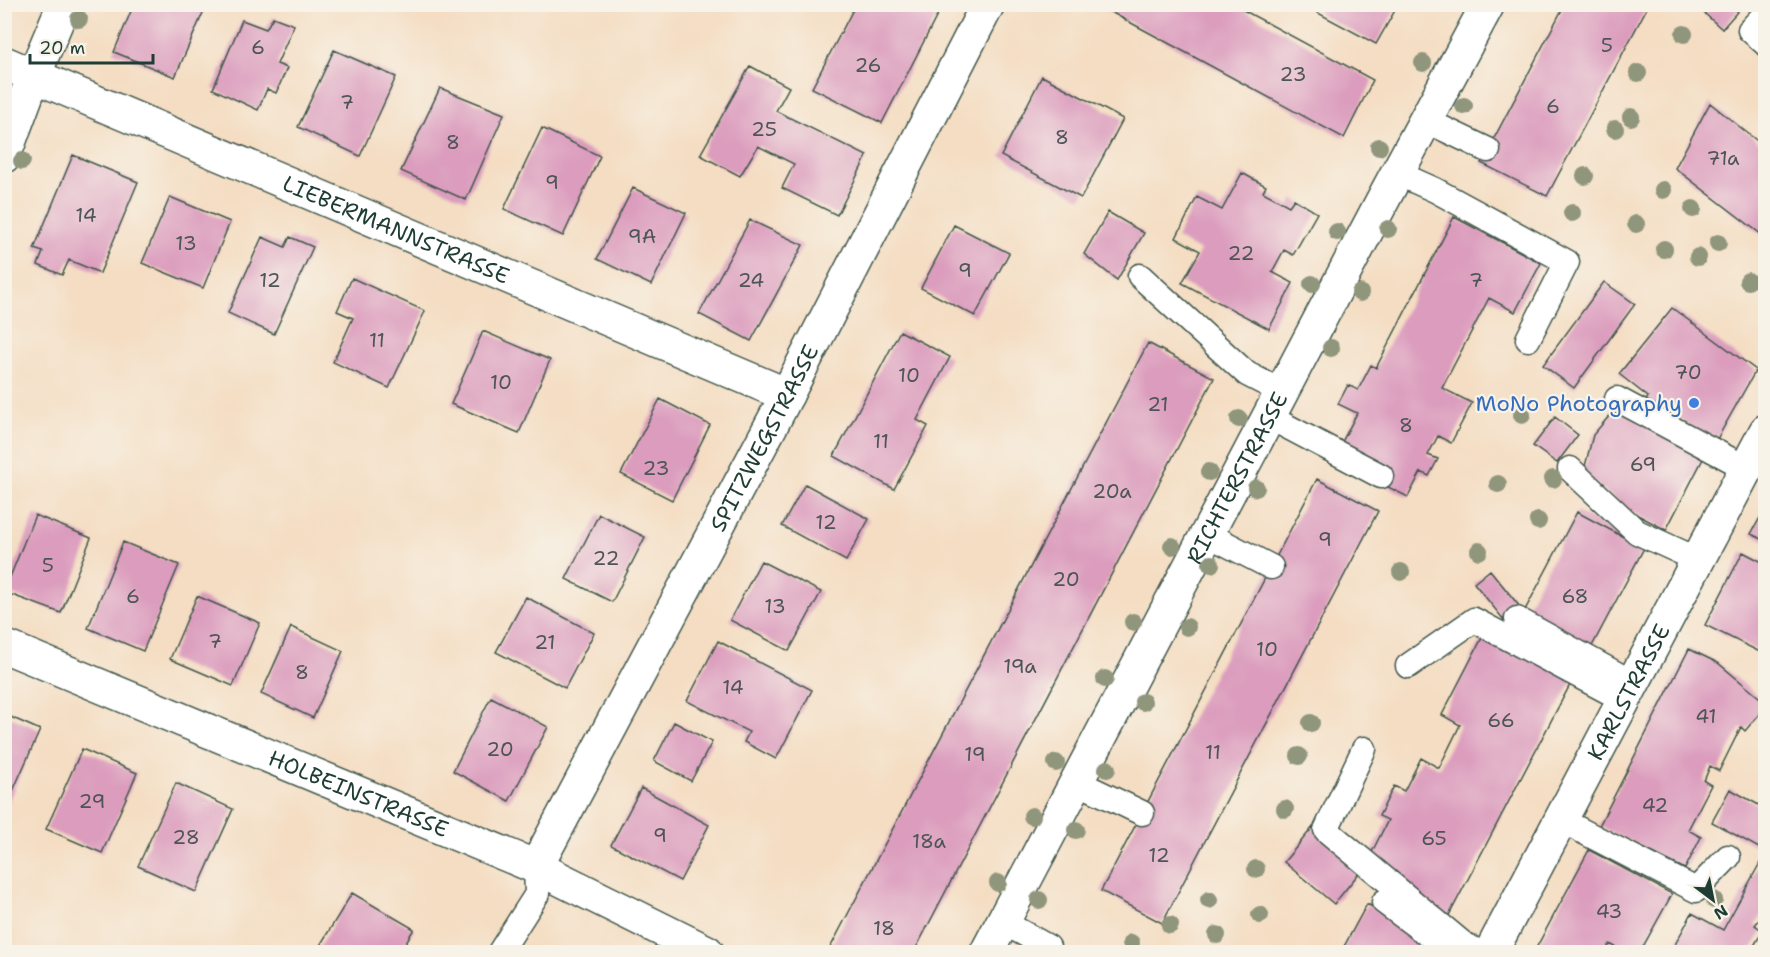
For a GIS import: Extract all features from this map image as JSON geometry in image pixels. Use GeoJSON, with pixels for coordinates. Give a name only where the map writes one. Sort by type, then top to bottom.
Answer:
{"type":"FeatureCollection","features":[{"type":"Feature","properties":{"kind":"street"},"geometry":{"type":"LineString","coordinates":[[4,156],[19,69],[64,4]]}},
{"type":"Feature","properties":{"kind":"street","name":"SPITZWEGSTRASSE"},"geometry":{"type":"LineString","coordinates":[[536,867],[787,395],[987,4]]}},
{"type":"Feature","properties":{"kind":"street","name":"RICHTERSTRASSE"},"geometry":{"type":"LineString","coordinates":[[987,952],[1488,4]]}},
{"type":"Feature","properties":{"kind":"street","name":"LIEBERMANNSTRASSE"},"geometry":{"type":"LineString","coordinates":[[19,69],[787,395]]}},
{"type":"Feature","properties":{"kind":"street","name":"KARLSTRASSE"},"geometry":{"type":"LineString","coordinates":[[1491,952],[1766,431]]}},
{"type":"Feature","properties":{"kind":"street","name":"HOLBEINSTRASSE"},"geometry":{"type":"LineString","coordinates":[[4,646],[536,867],[699,951]]}},
{"type":"Feature","properties":{"kind":"lane"},"geometry":{"type":"LineString","coordinates":[[1766,14],[1750,30],[1766,44]]}},
{"type":"Feature","properties":{"kind":"lane"},"geometry":{"type":"LineString","coordinates":[[1425,120],[1488,150]]}},
{"type":"Feature","properties":{"kind":"lane"},"geometry":{"type":"LineString","coordinates":[[1397,173],[1435,190],[1568,262],[1528,339]]}},
{"type":"Feature","properties":{"kind":"lane"},"geometry":{"type":"LineString","coordinates":[[1140,276],[1248,374],[1275,405],[1381,476]]}},
{"type":"Feature","properties":{"kind":"lane"},"geometry":{"type":"LineString","coordinates":[[1617,399],[1746,468]]}},
{"type":"Feature","properties":{"kind":"lane"},"geometry":{"type":"LineString","coordinates":[[1570,469],[1637,532],[1698,560]]}},
{"type":"Feature","properties":{"kind":"lane"},"geometry":{"type":"LineString","coordinates":[[1207,534],[1271,567]]}},
{"type":"Feature","properties":{"kind":"lane"},"geometry":{"type":"LineString","coordinates":[[1517,619],[1629,692]]}},
{"type":"Feature","properties":{"kind":"lane"},"geometry":{"type":"LineString","coordinates":[[1408,666],[1474,620],[1629,692]]}},
{"type":"Feature","properties":{"kind":"lane"},"geometry":{"type":"LineString","coordinates":[[1364,749],[1326,830],[1462,943],[1478,952]]}},
{"type":"Feature","properties":{"kind":"lane"},"geometry":{"type":"LineString","coordinates":[[1077,782],[1142,813]]}},
{"type":"Feature","properties":{"kind":"lane"},"geometry":{"type":"LineString","coordinates":[[1561,820],[1696,890],[1728,858]]}},
{"type":"Feature","properties":{"kind":"lane"},"geometry":{"type":"LineString","coordinates":[[500,952],[537,894],[536,867]]}},
{"type":"Feature","properties":{"kind":"lane"},"geometry":{"type":"LineString","coordinates":[[1383,902],[1452,952]]}},
{"type":"Feature","properties":{"kind":"lane"},"geometry":{"type":"LineString","coordinates":[[1003,922],[1048,947]]}},
{"type":"Feature","properties":{"kind":"building"},"geometry":{"type":"Polygon","coordinates":[[[134,4],[197,4],[205,8],[175,77],[114,52],[134,4]]]}},
{"type":"Feature","properties":{"kind":"building"},"geometry":{"type":"Polygon","coordinates":[[[856,4],[943,4],[882,123],[812,88],[856,4]]]}},
{"type":"Feature","properties":{"kind":"building"},"geometry":{"type":"Polygon","coordinates":[[[1096,4],[1232,4],[1373,80],[1344,138],[1096,4]]]}},
{"type":"Feature","properties":{"kind":"building"},"geometry":{"type":"Polygon","coordinates":[[[1565,4],[1649,4],[1547,196],[1481,163],[1565,4]]]}},
{"type":"Feature","properties":{"kind":"building"},"geometry":{"type":"Polygon","coordinates":[[[1694,4],[1744,4],[1722,29],[1694,4]]]}},
{"type":"Feature","properties":{"kind":"building"},"geometry":{"type":"Polygon","coordinates":[[[1322,5],[1398,5],[1376,44],[1318,13],[1322,5]]]}},
{"type":"Feature","properties":{"kind":"building"},"geometry":{"type":"Polygon","coordinates":[[[273,17],[294,25],[277,64],[287,68],[276,93],[267,89],[258,110],[213,89],[242,20],[266,29],[273,17]]]}},
{"type":"Feature","properties":{"kind":"building"},"geometry":{"type":"Polygon","coordinates":[[[334,50],[396,77],[360,156],[298,127],[334,50]]]}},
{"type":"Feature","properties":{"kind":"building"},"geometry":{"type":"Polygon","coordinates":[[[750,66],[789,87],[776,111],[867,156],[837,215],[782,188],[794,164],[758,146],[740,176],[700,155],[750,66]]]}},
{"type":"Feature","properties":{"kind":"building"},"geometry":{"type":"Polygon","coordinates":[[[1042,76],[1123,119],[1081,198],[1001,156],[1042,76]]]}},
{"type":"Feature","properties":{"kind":"building"},"geometry":{"type":"Polygon","coordinates":[[[440,88],[504,114],[466,200],[401,171],[440,88]]]}},
{"type":"Feature","properties":{"kind":"building"},"geometry":{"type":"Polygon","coordinates":[[[1710,103],[1766,148],[1766,238],[1675,168],[1710,103]]]}},
{"type":"Feature","properties":{"kind":"building"},"geometry":{"type":"Polygon","coordinates":[[[542,128],[600,156],[563,236],[504,209],[542,128]]]}},
{"type":"Feature","properties":{"kind":"building"},"geometry":{"type":"Polygon","coordinates":[[[73,155],[138,182],[100,273],[69,260],[62,275],[38,265],[43,252],[34,249],[73,155]]]}},
{"type":"Feature","properties":{"kind":"building"},"geometry":{"type":"Polygon","coordinates":[[[1242,173],[1266,186],[1263,192],[1289,206],[1294,199],[1317,213],[1293,255],[1284,250],[1272,272],[1293,283],[1269,329],[1182,283],[1200,251],[1176,238],[1197,197],[1222,210],[1242,173]]]}},
{"type":"Feature","properties":{"kind":"building"},"geometry":{"type":"Polygon","coordinates":[[[633,188],[686,213],[651,285],[597,259],[633,188]]]}},
{"type":"Feature","properties":{"kind":"building"},"geometry":{"type":"Polygon","coordinates":[[[170,197],[230,222],[203,288],[142,263],[170,197]]]}},
{"type":"Feature","properties":{"kind":"building"},"geometry":{"type":"Polygon","coordinates":[[[1108,212],[1144,233],[1117,280],[1084,254],[1108,212]]]}},
{"type":"Feature","properties":{"kind":"building"},"geometry":{"type":"Polygon","coordinates":[[[1454,217],[1541,263],[1515,312],[1489,298],[1442,388],[1472,403],[1451,443],[1438,436],[1428,455],[1438,459],[1429,476],[1421,472],[1408,497],[1378,482],[1387,465],[1342,442],[1357,413],[1338,404],[1348,385],[1358,390],[1371,365],[1376,368],[1454,217]]]}},
{"type":"Feature","properties":{"kind":"building"},"geometry":{"type":"Polygon","coordinates":[[[750,220],[803,245],[751,341],[699,314],[750,220]]]}},
{"type":"Feature","properties":{"kind":"building"},"geometry":{"type":"Polygon","coordinates":[[[954,225],[1009,253],[975,316],[921,288],[954,225]]]}},
{"type":"Feature","properties":{"kind":"building"},"geometry":{"type":"Polygon","coordinates":[[[262,237],[285,247],[290,237],[313,247],[274,334],[228,313],[262,237]]]}},
{"type":"Feature","properties":{"kind":"building"},"geometry":{"type":"Polygon","coordinates":[[[352,278],[425,311],[389,388],[333,362],[353,318],[337,311],[352,278]]]}},
{"type":"Feature","properties":{"kind":"building"},"geometry":{"type":"Polygon","coordinates":[[[1604,282],[1635,304],[1574,388],[1543,365],[1604,282]]]}},
{"type":"Feature","properties":{"kind":"building"},"geometry":{"type":"Polygon","coordinates":[[[1672,308],[1756,370],[1717,439],[1645,403],[1648,397],[1619,374],[1672,308]]]}},
{"type":"Feature","properties":{"kind":"building"},"geometry":{"type":"Polygon","coordinates":[[[483,331],[550,360],[519,433],[451,404],[483,331]]]}},
{"type":"Feature","properties":{"kind":"building"},"geometry":{"type":"Polygon","coordinates":[[[900,331],[950,357],[917,420],[928,426],[894,489],[834,456],[900,331]]]}},
{"type":"Feature","properties":{"kind":"building"},"geometry":{"type":"Polygon","coordinates":[[[1148,343],[1214,378],[914,952],[828,952],[1148,343]]]}},
{"type":"Feature","properties":{"kind":"building"},"geometry":{"type":"Polygon","coordinates":[[[660,399],[710,425],[672,500],[621,474],[660,399]]]}},
{"type":"Feature","properties":{"kind":"building"},"geometry":{"type":"Polygon","coordinates":[[[1616,408],[1705,455],[1666,530],[1630,511],[1583,474],[1593,435],[1616,408]]]}},
{"type":"Feature","properties":{"kind":"building"},"geometry":{"type":"Polygon","coordinates":[[[1555,417],[1578,435],[1557,463],[1533,446],[1555,417]]]}},
{"type":"Feature","properties":{"kind":"building"},"geometry":{"type":"Polygon","coordinates":[[[1317,479],[1378,511],[1162,923],[1101,891],[1317,479]]]}},
{"type":"Feature","properties":{"kind":"building"},"geometry":{"type":"Polygon","coordinates":[[[805,484],[869,519],[846,561],[782,526],[805,484]]]}},
{"type":"Feature","properties":{"kind":"building"},"geometry":{"type":"Polygon","coordinates":[[[1766,507],[1766,541],[1751,534],[1766,507]]]}},
{"type":"Feature","properties":{"kind":"building"},"geometry":{"type":"Polygon","coordinates":[[[1577,512],[1644,548],[1591,648],[1524,612],[1577,512]]]}},
{"type":"Feature","properties":{"kind":"building"},"geometry":{"type":"Polygon","coordinates":[[[599,514],[645,537],[612,602],[566,579],[599,514]]]}},
{"type":"Feature","properties":{"kind":"building"},"geometry":{"type":"Polygon","coordinates":[[[35,515],[91,538],[61,613],[4,592],[35,515]]]}},
{"type":"Feature","properties":{"kind":"building"},"geometry":{"type":"Polygon","coordinates":[[[123,542],[179,565],[143,651],[88,628],[123,542]]]}},
{"type":"Feature","properties":{"kind":"building"},"geometry":{"type":"Polygon","coordinates":[[[1743,552],[1766,564],[1766,655],[1705,625],[1743,552]]]}},
{"type":"Feature","properties":{"kind":"building"},"geometry":{"type":"Polygon","coordinates":[[[761,561],[821,592],[789,651],[730,620],[761,561]]]}},
{"type":"Feature","properties":{"kind":"building"},"geometry":{"type":"Polygon","coordinates":[[[1490,570],[1520,607],[1504,620],[1474,583],[1490,570]]]}},
{"type":"Feature","properties":{"kind":"building"},"geometry":{"type":"Polygon","coordinates":[[[197,596],[260,623],[233,686],[170,659],[197,596]]]}},
{"type":"Feature","properties":{"kind":"building"},"geometry":{"type":"Polygon","coordinates":[[[526,597],[594,633],[565,688],[496,652],[526,597]]]}},
{"type":"Feature","properties":{"kind":"building"},"geometry":{"type":"Polygon","coordinates":[[[291,627],[343,651],[313,718],[261,694],[291,627]]]}},
{"type":"Feature","properties":{"kind":"building"},"geometry":{"type":"Polygon","coordinates":[[[1483,636],[1573,679],[1447,919],[1370,856],[1388,820],[1379,816],[1394,786],[1404,791],[1421,758],[1439,768],[1460,725],[1442,715],[1483,636]]]}},
{"type":"Feature","properties":{"kind":"building"},"geometry":{"type":"Polygon","coordinates":[[[718,641],[812,690],[776,759],[744,742],[749,732],[687,701],[718,641]]]}},
{"type":"Feature","properties":{"kind":"building"},"geometry":{"type":"Polygon","coordinates":[[[1689,649],[1718,663],[1766,703],[1766,706],[1745,731],[1741,727],[1719,771],[1710,766],[1704,781],[1711,785],[1688,830],[1701,837],[1685,869],[1599,826],[1689,649]]]}},
{"type":"Feature","properties":{"kind":"building"},"geometry":{"type":"Polygon","coordinates":[[[491,697],[548,727],[509,801],[453,771],[491,697]]]}},
{"type":"Feature","properties":{"kind":"building"},"geometry":{"type":"Polygon","coordinates":[[[4,714],[40,730],[4,811],[4,714]]]}},
{"type":"Feature","properties":{"kind":"building"},"geometry":{"type":"Polygon","coordinates":[[[674,722],[712,742],[691,781],[654,761],[674,722]]]}},
{"type":"Feature","properties":{"kind":"building"},"geometry":{"type":"Polygon","coordinates":[[[82,749],[137,773],[102,853],[46,829],[82,749]]]}},
{"type":"Feature","properties":{"kind":"building"},"geometry":{"type":"Polygon","coordinates":[[[176,783],[233,809],[196,892],[138,866],[176,783]]]}},
{"type":"Feature","properties":{"kind":"building"},"geometry":{"type":"Polygon","coordinates":[[[641,788],[709,825],[680,881],[611,845],[641,788]]]}},
{"type":"Feature","properties":{"kind":"building"},"geometry":{"type":"Polygon","coordinates":[[[1730,789],[1766,809],[1766,852],[1712,822],[1730,789]]]}},
{"type":"Feature","properties":{"kind":"building"},"geometry":{"type":"Polygon","coordinates":[[[1313,827],[1363,868],[1334,904],[1284,862],[1313,827]]]}},
{"type":"Feature","properties":{"kind":"building"},"geometry":{"type":"Polygon","coordinates":[[[1589,850],[1672,894],[1640,952],[1625,952],[1610,944],[1605,952],[1534,952],[1589,850]]]}},
{"type":"Feature","properties":{"kind":"building"},"geometry":{"type":"Polygon","coordinates":[[[1766,852],[1766,911],[1755,925],[1763,931],[1750,952],[1671,952],[1692,913],[1723,930],[1766,852]]]}},
{"type":"Feature","properties":{"kind":"building"},"geometry":{"type":"Polygon","coordinates":[[[352,893],[414,929],[400,952],[316,952],[352,893]]]}},
{"type":"Feature","properties":{"kind":"building"},"geometry":{"type":"Polygon","coordinates":[[[1367,904],[1422,932],[1445,952],[1341,952],[1367,904]]]}},
{"type":"Feature","properties":{"kind":"place","name":"MoNo Photography"},"geometry":{"type":"Point","coordinates":[1694,403]}}]}
